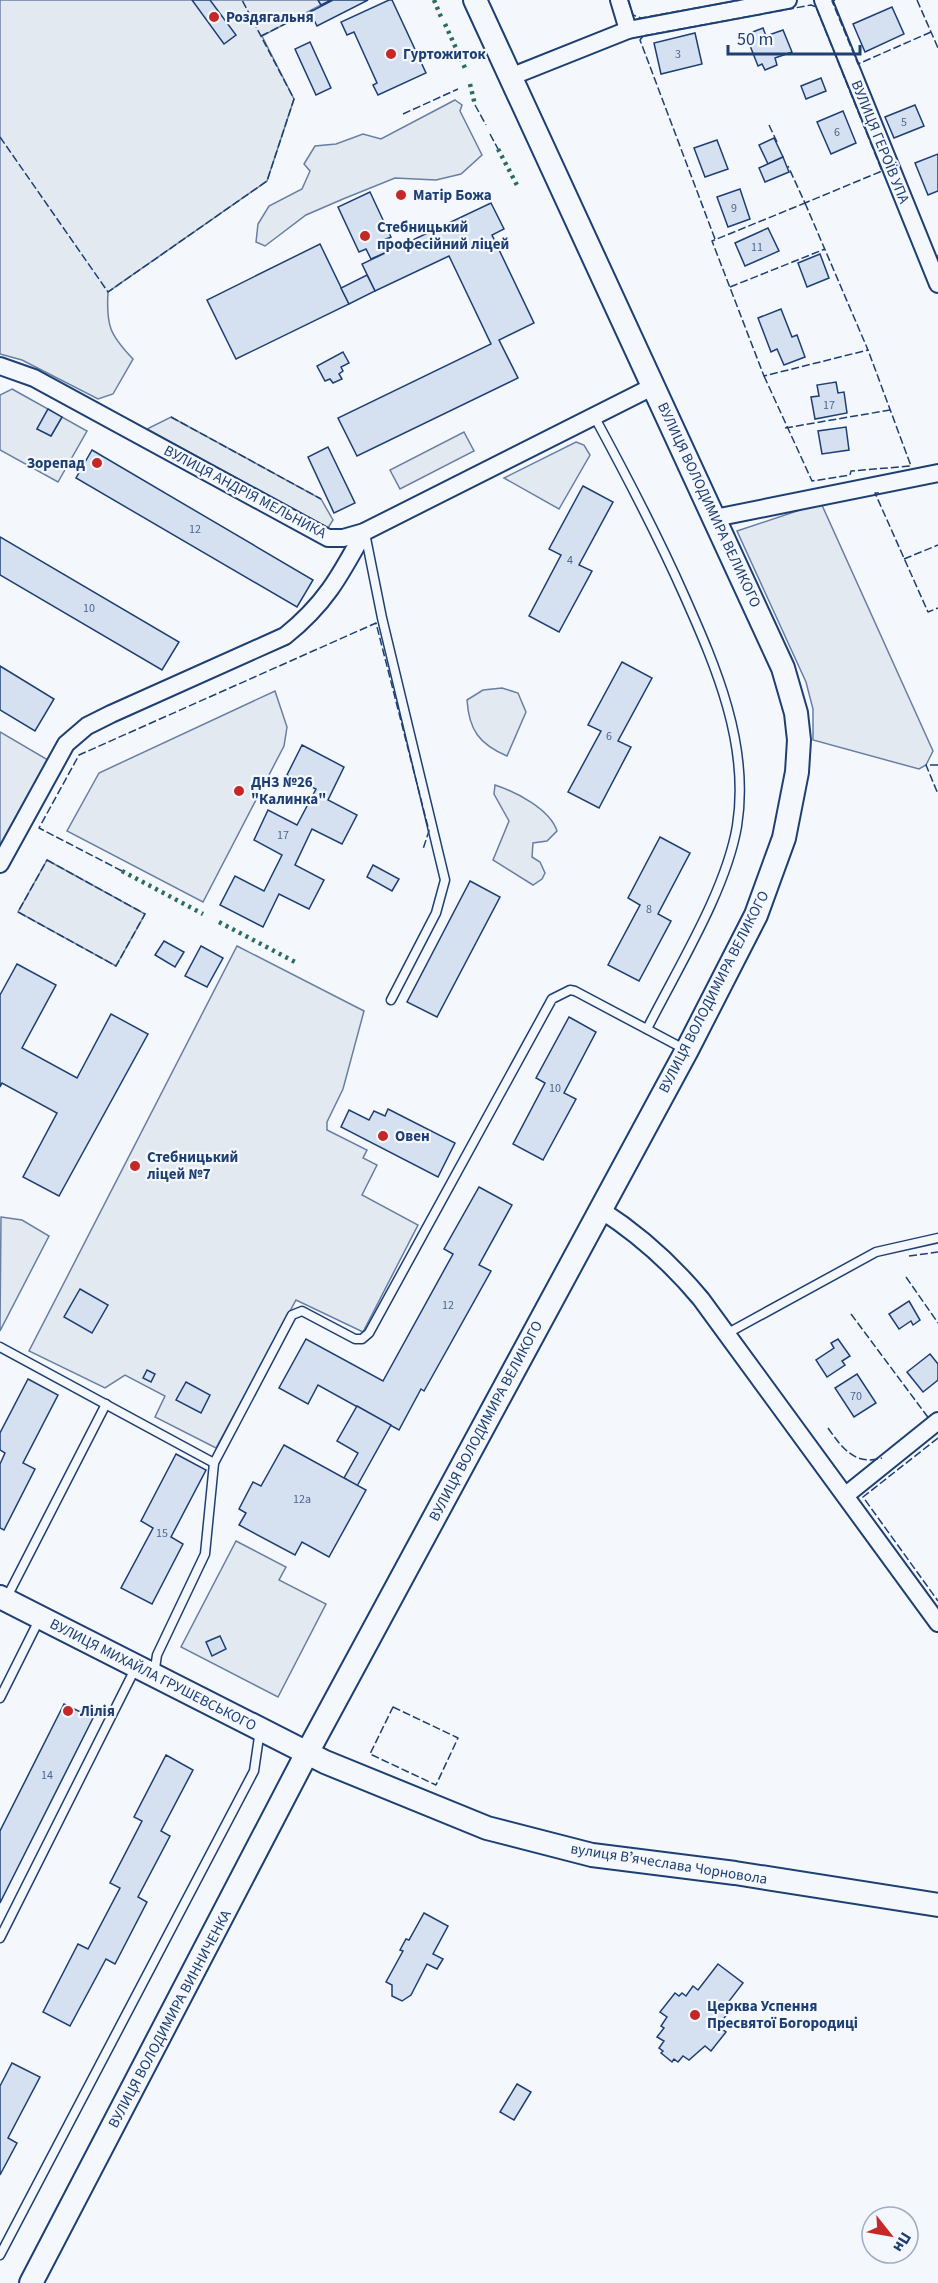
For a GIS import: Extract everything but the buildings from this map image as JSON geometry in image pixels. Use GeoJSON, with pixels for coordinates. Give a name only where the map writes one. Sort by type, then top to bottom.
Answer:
{"type":"FeatureCollection","features":[{"type":"Feature","properties":{"kind":"street","name":"ВУЛИЦЯ ВОЛОДИМИРА ВЕЛИКОГО"},"geometry":{"type":"LineString","coordinates":[[307,1753],[687,1050],[756,915],[773,874],[792,805],[799,740],[796,713],[783,668],[475,0]]}},
{"type":"Feature","properties":{"kind":"street"},"geometry":{"type":"LineString","coordinates":[[619,0],[628,30]]}},
{"type":"Feature","properties":{"kind":"street"},"geometry":{"type":"LineString","coordinates":[[510,77],[628,30],[788,0]]}},
{"type":"Feature","properties":{"kind":"street","name":"ВУЛИЦЯ ГЕРОЇВ УПА"},"geometry":{"type":"LineString","coordinates":[[823,0],[938,284]]}},
{"type":"Feature","properties":{"kind":"street","name":"ВУЛИЦЯ АНДРІЯ МЕЛЬНИКА"},"geometry":{"type":"LineString","coordinates":[[0,366],[34,378],[328,538],[343,538],[364,532],[654,386]]}},
{"type":"Feature","properties":{"kind":"street"},"geometry":{"type":"LineString","coordinates":[[715,518],[938,473]]}},
{"type":"Feature","properties":{"kind":"street"},"geometry":{"type":"LineString","coordinates":[[0,864],[66,744],[77,733],[111,714],[285,636],[309,617],[332,590],[364,532]]}},
{"type":"Feature","properties":{"kind":"street"},"geometry":{"type":"LineString","coordinates":[[601,1210],[633,1230],[673,1265],[728,1333],[938,1623]]}},
{"type":"Feature","properties":{"kind":"street"},"geometry":{"type":"LineString","coordinates":[[846,1495],[938,1421]]}},
{"type":"Feature","properties":{"kind":"street","name":"ВУЛИЦЯ МИХАЙЛА ГРУШЕВСЬКОГО"},"geometry":{"type":"LineString","coordinates":[[3,1598],[307,1753]]}},
{"type":"Feature","properties":{"kind":"street","name":"вулиця Вʼячеслава Чорновола"},"geometry":{"type":"LineString","coordinates":[[307,1753],[487,1828],[592,1856],[735,1874],[938,1905]]}},
{"type":"Feature","properties":{"kind":"street","name":"ВУЛИЦЯ ВОЛОДИМИРА ВИННИЧЕНКА"},"geometry":{"type":"LineString","coordinates":[[31,2283],[307,1753]]}},
{"type":"Feature","properties":{"kind":"lane"},"geometry":{"type":"LineString","coordinates":[[594,416],[669,562],[713,662],[734,727],[739,777],[736,826],[724,868],[646,1029]]}},
{"type":"Feature","properties":{"kind":"lane"},"geometry":{"type":"LineString","coordinates":[[364,532],[382,618],[445,880],[436,913],[391,1000]]}},
{"type":"Feature","properties":{"kind":"lane"},"geometry":{"type":"LineString","coordinates":[[0,1938],[145,1671],[157,1655],[205,1554],[214,1463],[296,1312],[302,1311],[355,1339],[362,1339],[369,1333],[552,999],[570,990],[575,991],[687,1050]]}},
{"type":"Feature","properties":{"kind":"lane"},"geometry":{"type":"LineString","coordinates":[[728,1333],[876,1252],[938,1238]]}},
{"type":"Feature","properties":{"kind":"lane"},"geometry":{"type":"LineString","coordinates":[[0,1347],[214,1463]]}},
{"type":"Feature","properties":{"kind":"lane"},"geometry":{"type":"LineString","coordinates":[[3,1598],[106,1404]]}},
{"type":"Feature","properties":{"kind":"lane"},"geometry":{"type":"LineString","coordinates":[[0,1698],[40,1617]]}},
{"type":"Feature","properties":{"kind":"lane"},"geometry":{"type":"LineString","coordinates":[[0,2255],[254,1771],[260,1729]]}},
{"type":"Feature","properties":{"kind":"shaded area"},"geometry":{"type":"Polygon","coordinates":[[[0,0],[318,0],[321,5],[262,36],[294,99],[267,181],[108,292],[111,329],[119,343],[133,359],[113,394],[98,399],[22,360],[0,354],[0,0]]]}},
{"type":"Feature","properties":{"kind":"shaded area"},"geometry":{"type":"Polygon","coordinates":[[[455,100],[462,105],[460,111],[482,155],[461,174],[436,180],[395,178],[306,215],[265,246],[256,242],[258,224],[269,206],[302,189],[310,171],[304,164],[315,146],[336,144],[363,134],[381,139],[455,100]]]}},
{"type":"Feature","properties":{"kind":"shaded area"},"geometry":{"type":"Polygon","coordinates":[[[12,389],[48,409],[37,429],[51,436],[62,417],[87,431],[58,482],[0,450],[0,395],[12,389]]]}},
{"type":"Feature","properties":{"kind":"shaded area"},"geometry":{"type":"Polygon","coordinates":[[[171,417],[321,499],[333,520],[328,528],[147,429],[171,417]]]}},
{"type":"Feature","properties":{"kind":"shaded area"},"geometry":{"type":"Polygon","coordinates":[[[464,432],[474,451],[400,489],[390,470],[464,432]]]}},
{"type":"Feature","properties":{"kind":"shaded area"},"geometry":{"type":"Polygon","coordinates":[[[576,442],[584,445],[590,455],[559,509],[504,478],[576,442]]]}},
{"type":"Feature","properties":{"kind":"shaded area"},"geometry":{"type":"Polygon","coordinates":[[[821,503],[933,751],[926,765],[919,769],[813,740],[813,709],[806,682],[737,531],[821,503]]]}},
{"type":"Feature","properties":{"kind":"shaded area"},"geometry":{"type":"Polygon","coordinates":[[[502,688],[518,693],[526,712],[507,756],[489,746],[477,735],[470,720],[467,700],[483,690],[502,688]]]}},
{"type":"Feature","properties":{"kind":"shaded area"},"geometry":{"type":"Polygon","coordinates":[[[275,691],[287,727],[284,746],[203,902],[67,831],[99,773],[275,691]]]}},
{"type":"Feature","properties":{"kind":"shaded area"},"geometry":{"type":"Polygon","coordinates":[[[0,732],[48,760],[0,848],[0,732]]]}},
{"type":"Feature","properties":{"kind":"shaded area"},"geometry":{"type":"Polygon","coordinates":[[[495,785],[531,802],[547,816],[557,831],[547,841],[533,843],[532,857],[540,862],[545,873],[542,879],[533,885],[493,860],[509,821],[494,794],[495,785]]]}},
{"type":"Feature","properties":{"kind":"shaded area"},"geometry":{"type":"Polygon","coordinates":[[[47,860],[145,914],[116,966],[18,912],[47,860]]]}},
{"type":"Feature","properties":{"kind":"shaded area"},"geometry":{"type":"Polygon","coordinates":[[[237,946],[364,1011],[343,1089],[327,1122],[327,1130],[367,1150],[363,1158],[377,1165],[362,1195],[418,1225],[363,1332],[296,1300],[216,1448],[155,1417],[165,1396],[125,1375],[105,1388],[29,1351],[237,946]]]}},
{"type":"Feature","properties":{"kind":"shaded area"},"geometry":{"type":"Polygon","coordinates":[[[1,1217],[22,1220],[49,1236],[0,1331],[1,1217]]]}},
{"type":"Feature","properties":{"kind":"shaded area"},"geometry":{"type":"Polygon","coordinates":[[[236,1541],[286,1567],[279,1580],[326,1604],[278,1697],[181,1647],[236,1541]]]}},
{"type":"Feature","properties":{"kind":"hedge"},"geometry":{"type":"LineString","coordinates":[[434,0],[441,17]]}},
{"type":"Feature","properties":{"kind":"hedge"},"geometry":{"type":"LineString","coordinates":[[445,24],[465,68]]}},
{"type":"Feature","properties":{"kind":"hedge"},"geometry":{"type":"LineString","coordinates":[[470,84],[475,105]]}},
{"type":"Feature","properties":{"kind":"hedge"},"geometry":{"type":"LineString","coordinates":[[498,149],[518,187]]}},
{"type":"Feature","properties":{"kind":"hedge"},"geometry":{"type":"LineString","coordinates":[[122,871],[203,914]]}},
{"type":"Feature","properties":{"kind":"hedge"},"geometry":{"type":"LineString","coordinates":[[219,922],[297,963]]}},
{"type":"Feature","properties":{"kind":"fence"},"geometry":{"type":"LineString","coordinates":[[0,137],[108,292],[267,181],[294,99],[242,0]]}},
{"type":"Feature","properties":{"kind":"fence"},"geometry":{"type":"LineString","coordinates":[[628,0],[633,15],[641,18],[740,0]]}},
{"type":"Feature","properties":{"kind":"fence"},"geometry":{"type":"LineString","coordinates":[[835,0],[832,1],[858,64],[931,32]]}},
{"type":"Feature","properties":{"kind":"fence"},"geometry":{"type":"LineString","coordinates":[[917,0],[938,48]]}},
{"type":"Feature","properties":{"kind":"fence"},"geometry":{"type":"LineString","coordinates":[[715,239],[640,40],[643,36],[811,5],[816,7],[882,171],[805,203],[788,166]]}},
{"type":"Feature","properties":{"kind":"fence"},"geometry":{"type":"LineString","coordinates":[[261,36],[313,10]]}},
{"type":"Feature","properties":{"kind":"fence"},"geometry":{"type":"LineString","coordinates":[[403,114],[458,89]]}},
{"type":"Feature","properties":{"kind":"fence"},"geometry":{"type":"LineString","coordinates":[[475,105],[486,125]]}},
{"type":"Feature","properties":{"kind":"fence"},"geometry":{"type":"LineString","coordinates":[[769,125],[777,142]]}},
{"type":"Feature","properties":{"kind":"fence"},"geometry":{"type":"LineString","coordinates":[[490,134],[498,149]]}},
{"type":"Feature","properties":{"kind":"fence"},"geometry":{"type":"LineString","coordinates":[[805,203],[868,350],[764,376],[712,241],[805,203]]}},
{"type":"Feature","properties":{"kind":"fence"},"geometry":{"type":"LineString","coordinates":[[730,287],[825,249]]}},
{"type":"Feature","properties":{"kind":"fence"},"geometry":{"type":"LineString","coordinates":[[938,255],[938,261]]}},
{"type":"Feature","properties":{"kind":"fence"},"geometry":{"type":"LineString","coordinates":[[764,376],[812,481],[850,475],[851,471],[911,466],[868,350]]}},
{"type":"Feature","properties":{"kind":"fence"},"geometry":{"type":"LineString","coordinates":[[785,428],[890,410]]}},
{"type":"Feature","properties":{"kind":"fence"},"geometry":{"type":"LineString","coordinates":[[171,417],[321,499]]}},
{"type":"Feature","properties":{"kind":"fence"},"geometry":{"type":"LineString","coordinates":[[879,493],[875,493],[928,612],[938,608]]}},
{"type":"Feature","properties":{"kind":"fence"},"geometry":{"type":"LineString","coordinates":[[904,559],[938,545]]}},
{"type":"Feature","properties":{"kind":"fence"},"geometry":{"type":"LineString","coordinates":[[122,871],[39,828],[79,755],[376,623],[429,831],[423,849]]}},
{"type":"Feature","properties":{"kind":"fence"},"geometry":{"type":"LineString","coordinates":[[938,765],[926,765],[938,794]]}},
{"type":"Feature","properties":{"kind":"fence"},"geometry":{"type":"LineString","coordinates":[[47,860],[145,914],[116,966],[18,912],[47,860]]}},
{"type":"Feature","properties":{"kind":"fence"},"geometry":{"type":"LineString","coordinates":[[909,1256],[938,1252]]}},
{"type":"Feature","properties":{"kind":"fence"},"geometry":{"type":"LineString","coordinates":[[906,1277],[938,1323]]}},
{"type":"Feature","properties":{"kind":"fence"},"geometry":{"type":"LineString","coordinates":[[851,1314],[930,1420]]}},
{"type":"Feature","properties":{"kind":"fence"},"geometry":{"type":"LineString","coordinates":[[828,1428],[850,1454],[864,1460],[882,1458]]}},
{"type":"Feature","properties":{"kind":"fence"},"geometry":{"type":"LineString","coordinates":[[938,1438],[863,1497],[938,1601]]}},
{"type":"Feature","properties":{"kind":"fence"},"geometry":{"type":"LineString","coordinates":[[393,1707],[458,1738],[436,1785],[370,1754],[393,1707]]}},
{"type":"Feature","properties":{"kind":"place","name":"Роздягальня"},"geometry":{"type":"Point","coordinates":[214,17]}},
{"type":"Feature","properties":{"kind":"place","name":"Гуртожиток"},"geometry":{"type":"Point","coordinates":[391,54]}},
{"type":"Feature","properties":{"kind":"place","name":"Матір Божа"},"geometry":{"type":"Point","coordinates":[401,195]}},
{"type":"Feature","properties":{"kind":"place","name":"Стебницький професійний ліцей"},"geometry":{"type":"Point","coordinates":[365,236]}},
{"type":"Feature","properties":{"kind":"place","name":"Зорепад"},"geometry":{"type":"Point","coordinates":[97,463]}},
{"type":"Feature","properties":{"kind":"place","name":"ДНЗ №26 \"Калинка\""},"geometry":{"type":"Point","coordinates":[239,791]}},
{"type":"Feature","properties":{"kind":"place","name":"Овен"},"geometry":{"type":"Point","coordinates":[383,1136]}},
{"type":"Feature","properties":{"kind":"place","name":"Стебницький ліцей №7"},"geometry":{"type":"Point","coordinates":[135,1166]}},
{"type":"Feature","properties":{"kind":"place","name":"Лілія"},"geometry":{"type":"Point","coordinates":[68,1711]}},
{"type":"Feature","properties":{"kind":"place","name":"Церква Успення Пресвятої Богородиці"},"geometry":{"type":"Point","coordinates":[695,2015]}}]}
